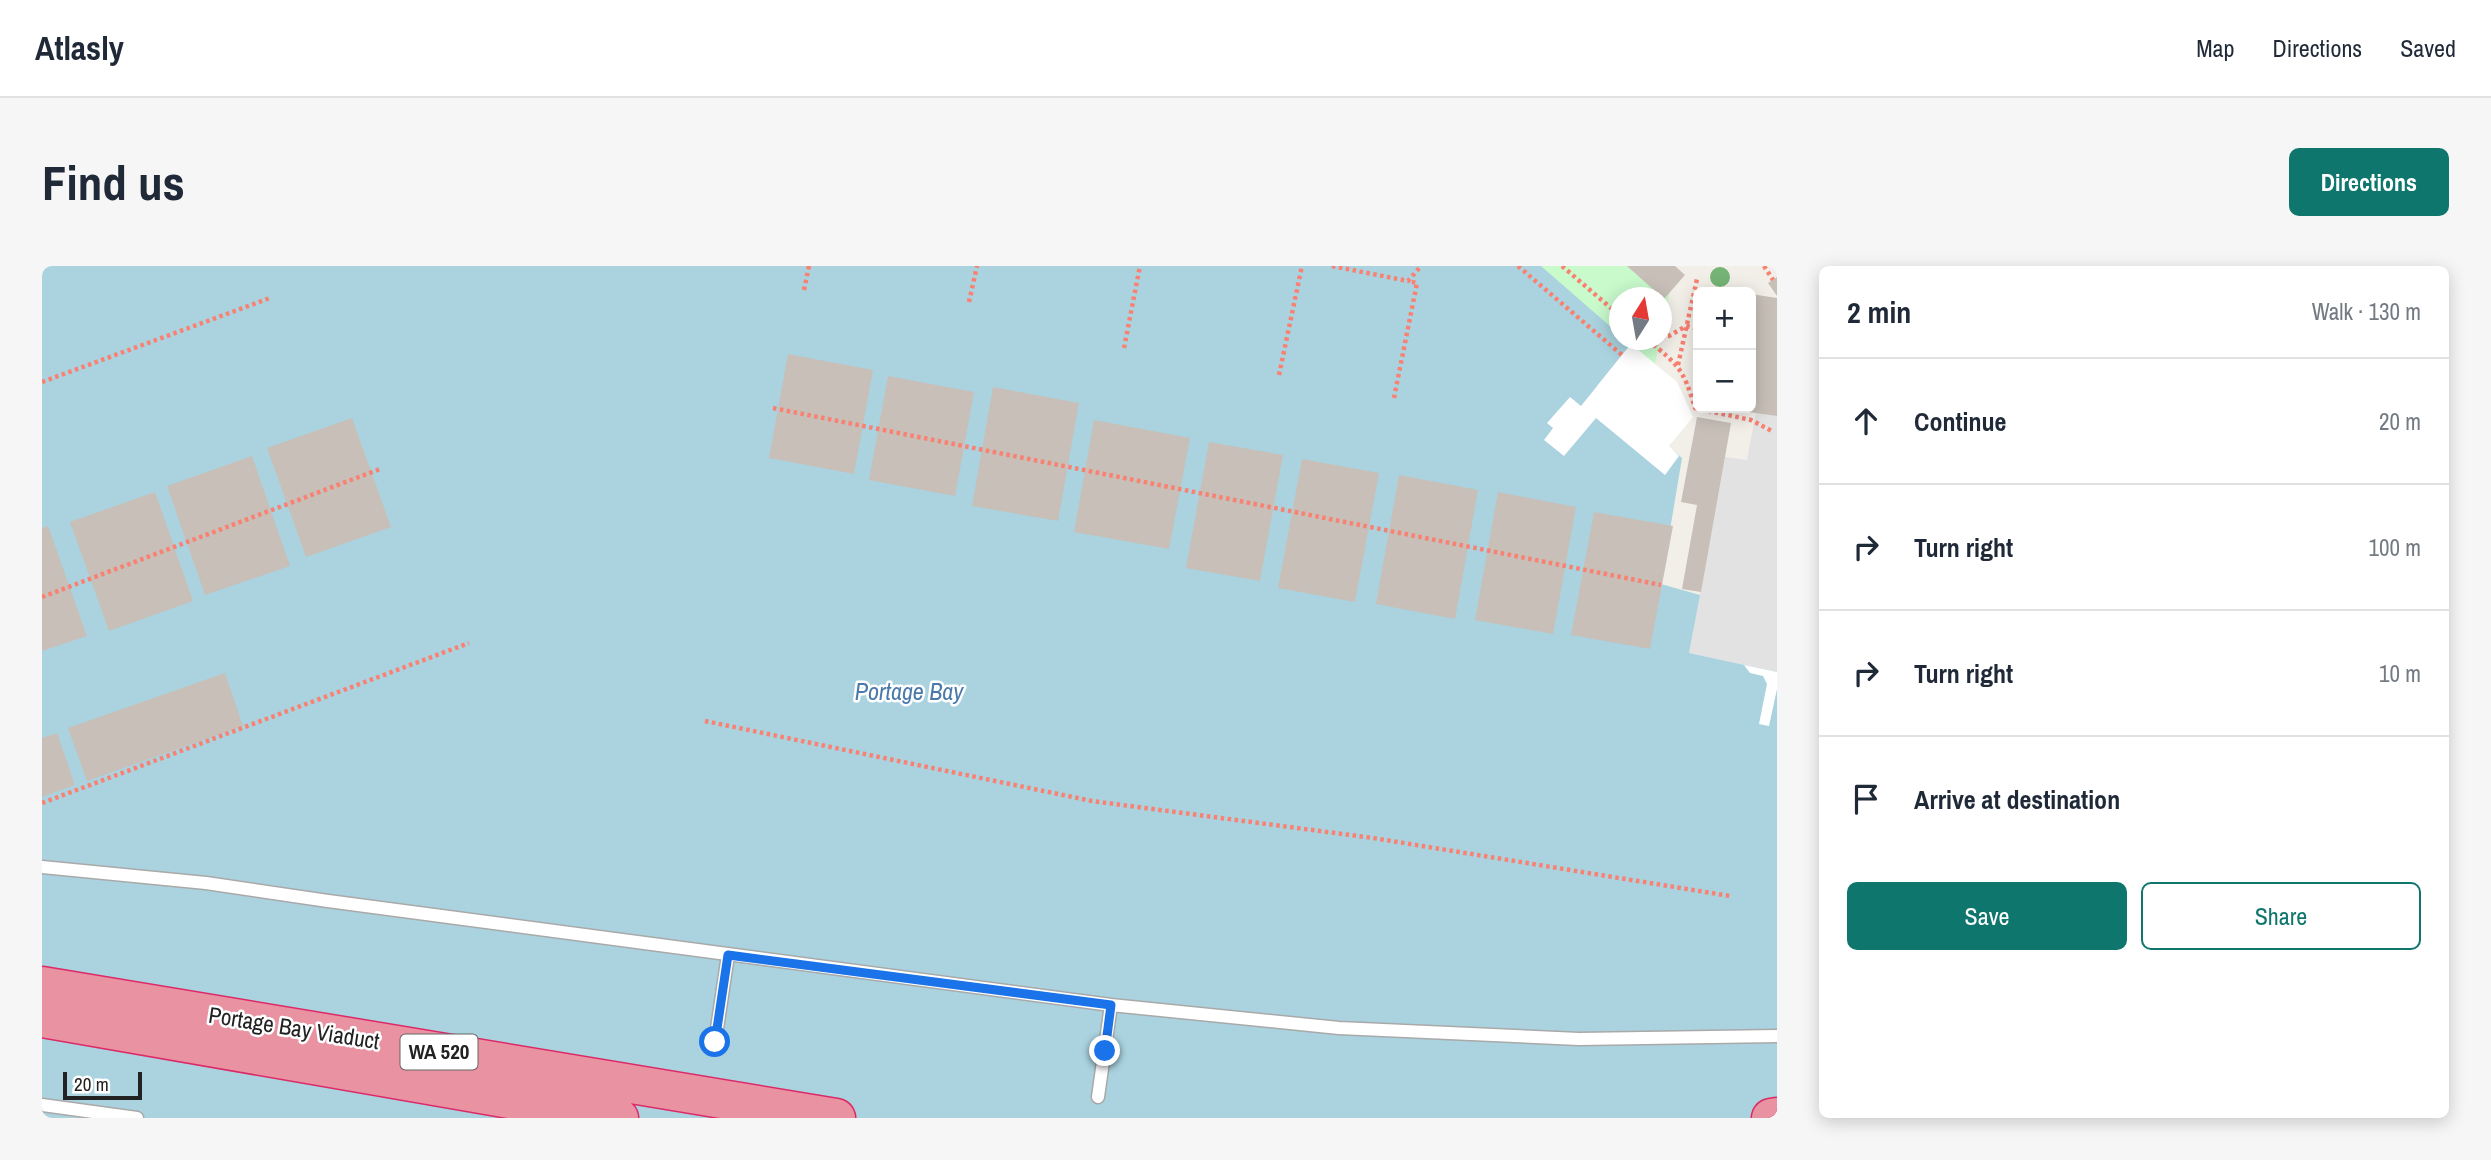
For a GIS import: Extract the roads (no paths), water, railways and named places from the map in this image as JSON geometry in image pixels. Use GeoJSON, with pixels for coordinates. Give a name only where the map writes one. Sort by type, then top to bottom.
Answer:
{"type":"FeatureCollection","features":[{"type":"Feature","properties":{"kind":"highway","name":"Portage Bay Viaduct"},"geometry":{"type":"LineString","coordinates":[[42,986],[836,1118]]}},
{"type":"Feature","properties":{"kind":"highway","name":"WA 520"},"geometry":{"type":"LineString","coordinates":[[42,1018],[619,1118]]}},
{"type":"Feature","properties":{"kind":"highway"},"geometry":{"type":"LineString","coordinates":[[1771,1118],[1777,1117]]}},
{"type":"Feature","properties":{"kind":"lane"},"geometry":{"type":"LineString","coordinates":[[42,867],[206,883],[1111,1005],[1339,1028],[1579,1039],[1777,1036]]}},
{"type":"Feature","properties":{"kind":"lane"},"geometry":{"type":"LineString","coordinates":[[715,1042],[728,955]]}},
{"type":"Feature","properties":{"kind":"lane"},"geometry":{"type":"LineString","coordinates":[[1098,1097],[1111,1005]]}},
{"type":"Feature","properties":{"kind":"lane"},"geometry":{"type":"LineString","coordinates":[[42,1105],[138,1118]]}},
{"type":"Feature","properties":{"kind":"water","name":"Portage Bay"},"geometry":{"type":"Polygon","coordinates":[[[42,266],[1541,266],[1609,325],[1609,350],[1626,350],[1597,386],[1682,458],[1661,584],[1700,595],[1689,653],[1777,672],[1777,1118],[42,1118],[42,266]]]}}]}
